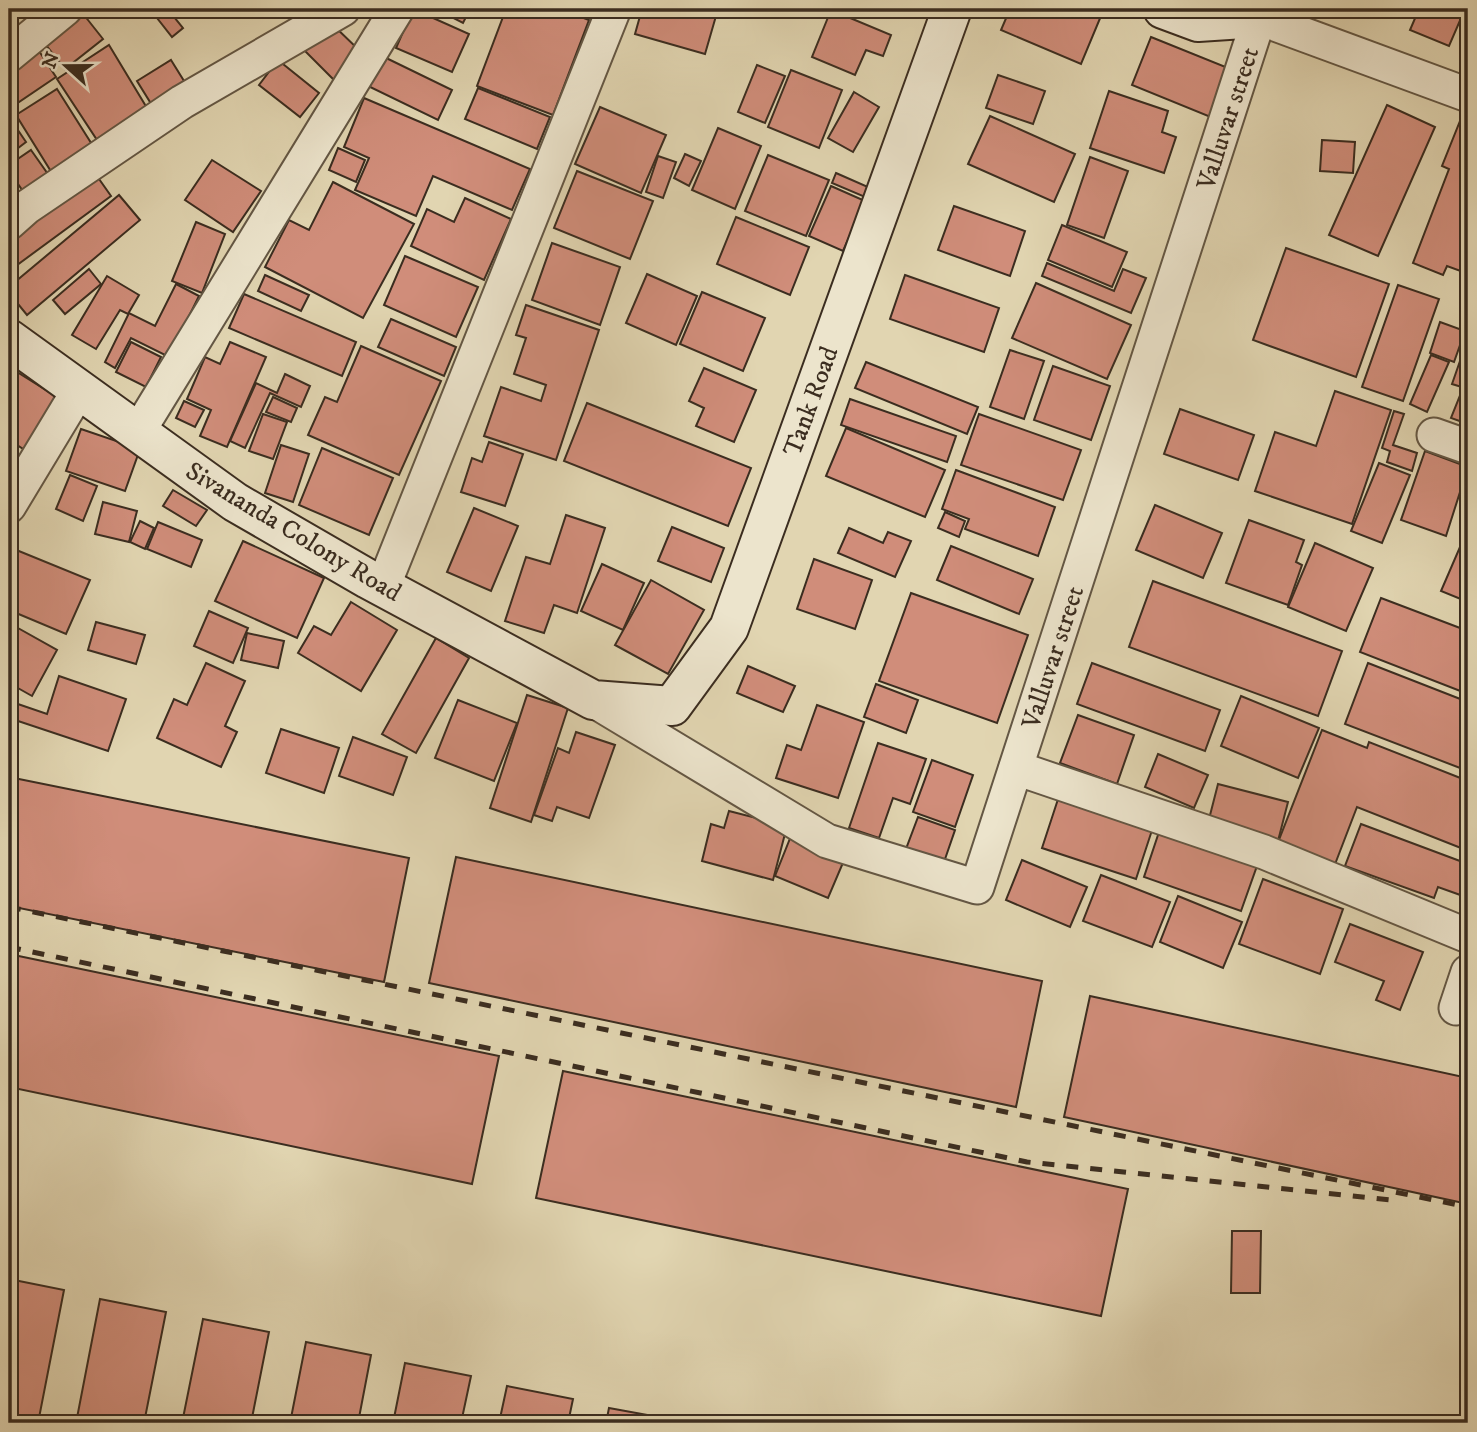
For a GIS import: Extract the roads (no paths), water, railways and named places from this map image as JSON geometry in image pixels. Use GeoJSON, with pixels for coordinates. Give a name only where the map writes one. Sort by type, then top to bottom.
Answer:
{"type":"FeatureCollection","features":[{"type":"Feature","properties":{"kind":"main road","name":"Tank Road"},"geometry":{"type":"LineString","coordinates":[[593,699],[672,706],[729,628],[952,9]]}},
{"type":"Feature","properties":{"kind":"main road"},"geometry":{"type":"LineString","coordinates":[[1163,9],[1198,22],[1262,13]]}},
{"type":"Feature","properties":{"kind":"main road","name":"Sivananda Colony Road"},"geometry":{"type":"LineString","coordinates":[[9,339],[235,502],[383,587],[593,699]]}},
{"type":"Feature","properties":{"kind":"street"},"geometry":{"type":"LineString","coordinates":[[9,55],[65,9]]}},
{"type":"Feature","properties":{"kind":"street"},"geometry":{"type":"LineString","coordinates":[[9,223],[27,206],[182,102],[343,9]]}},
{"type":"Feature","properties":{"kind":"street"},"geometry":{"type":"LineString","coordinates":[[138,432],[397,9]]}},
{"type":"Feature","properties":{"kind":"street"},"geometry":{"type":"LineString","coordinates":[[383,587],[614,9]]}},
{"type":"Feature","properties":{"kind":"street"},"geometry":{"type":"LineString","coordinates":[[1262,13],[1468,95]]}},
{"type":"Feature","properties":{"kind":"street","name":"Valluvar street"},"geometry":{"type":"LineString","coordinates":[[593,699],[827,841],[978,887],[1262,13]]}},
{"type":"Feature","properties":{"kind":"street"},"geometry":{"type":"LineString","coordinates":[[9,506],[79,390]]}},
{"type":"Feature","properties":{"kind":"street"},"geometry":{"type":"LineString","coordinates":[[1434,435],[1468,447]]}},
{"type":"Feature","properties":{"kind":"street"},"geometry":{"type":"LineString","coordinates":[[1016,768],[1264,852],[1468,936]]}},
{"type":"Feature","properties":{"kind":"street"},"geometry":{"type":"LineString","coordinates":[[1456,1008],[1468,972]]}},
{"type":"Feature","properties":{"kind":"railway"},"geometry":{"type":"LineString","coordinates":[[9,907],[1468,1207]]}},
{"type":"Feature","properties":{"kind":"railway"},"geometry":{"type":"LineString","coordinates":[[9,947],[1027,1162],[1392,1200]]}}]}
